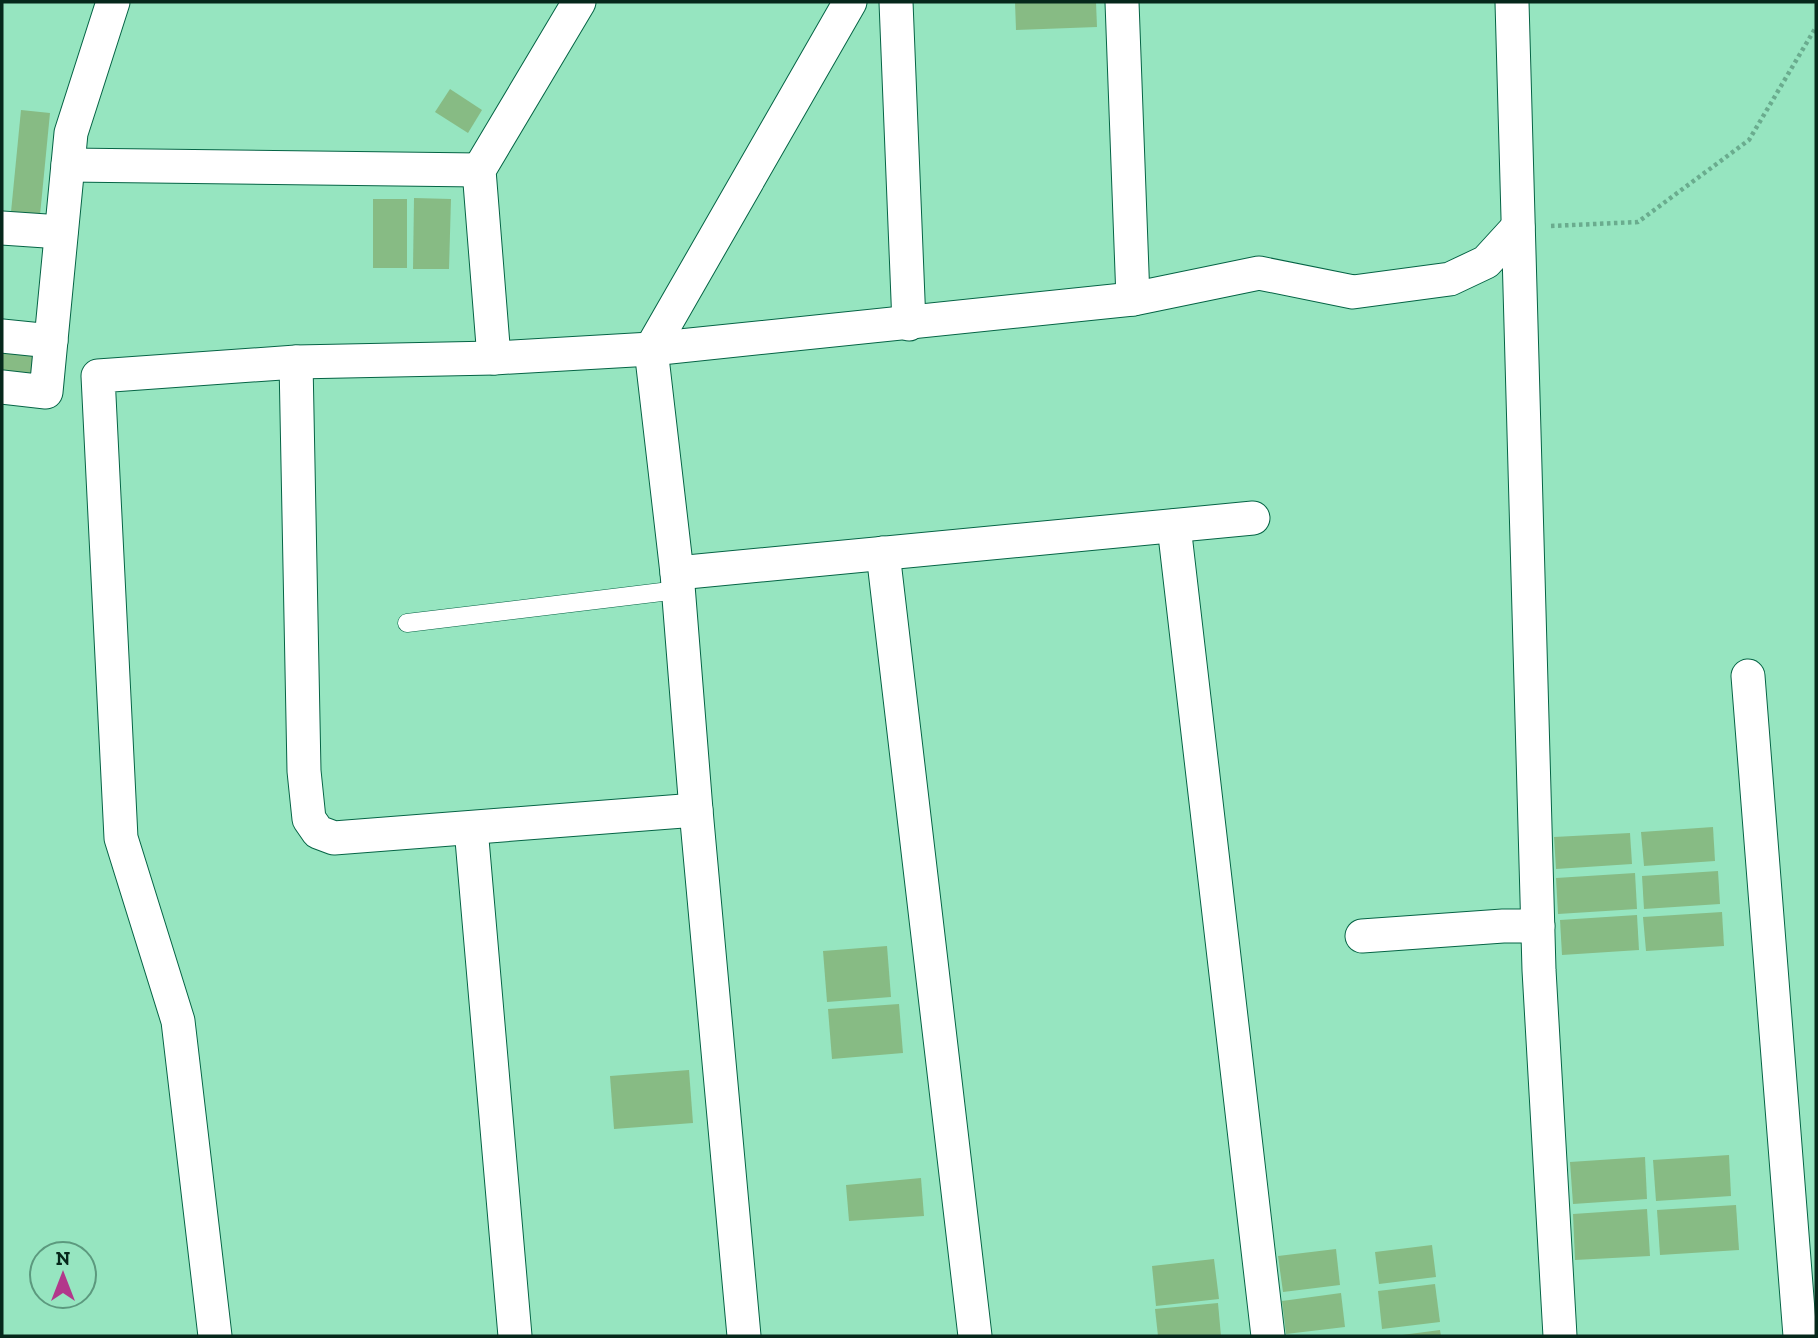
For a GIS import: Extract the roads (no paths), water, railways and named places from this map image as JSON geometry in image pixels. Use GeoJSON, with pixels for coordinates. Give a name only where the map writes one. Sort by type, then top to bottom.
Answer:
{"type":"FeatureCollection","features":[{"type":"Feature","properties":{"kind":"street"},"geometry":{"type":"LineString","coordinates":[[2,387],[46,392],[71,133],[113,2]]}},
{"type":"Feature","properties":{"kind":"street"},"geometry":{"type":"LineString","coordinates":[[495,358],[479,170],[579,2]]}},
{"type":"Feature","properties":{"kind":"street"},"geometry":{"type":"LineString","coordinates":[[744,1336],[678,582],[651,349],[850,2]]}},
{"type":"Feature","properties":{"kind":"street"},"geometry":{"type":"LineString","coordinates":[[896,2],[909,324]]}},
{"type":"Feature","properties":{"kind":"street"},"geometry":{"type":"LineString","coordinates":[[1122,2],[1133,299]]}},
{"type":"Feature","properties":{"kind":"street"},"geometry":{"type":"LineString","coordinates":[[1512,2],[1538,926],[1560,1336]]}},
{"type":"Feature","properties":{"kind":"street"},"geometry":{"type":"LineString","coordinates":[[68,165],[479,170]]}},
{"type":"Feature","properties":{"kind":"street"},"geometry":{"type":"LineString","coordinates":[[215,1336],[178,1021],[121,838],[99,376],[296,362],[495,358],[651,349],[1133,299],[1259,273],[1353,292],[1450,279],[1486,262],[1518,227]]}},
{"type":"Feature","properties":{"kind":"street"},"geometry":{"type":"LineString","coordinates":[[2,228],[61,232]]}},
{"type":"Feature","properties":{"kind":"street"},"geometry":{"type":"LineString","coordinates":[[2,336],[51,341]]}},
{"type":"Feature","properties":{"kind":"street"},"geometry":{"type":"LineString","coordinates":[[296,362],[304,771],[309,819],[318,832],[334,838],[696,810]]}},
{"type":"Feature","properties":{"kind":"street"},"geometry":{"type":"LineString","coordinates":[[678,582],[883,553],[1253,518]]}},
{"type":"Feature","properties":{"kind":"street"},"geometry":{"type":"LineString","coordinates":[[1174,526],[1268,1336]]}},
{"type":"Feature","properties":{"kind":"street"},"geometry":{"type":"LineString","coordinates":[[883,553],[975,1336]]}},
{"type":"Feature","properties":{"kind":"street"},"geometry":{"type":"LineString","coordinates":[[1748,676],[1800,1336]]}},
{"type":"Feature","properties":{"kind":"street"},"geometry":{"type":"LineString","coordinates":[[471,828],[515,1336]]}},
{"type":"Feature","properties":{"kind":"street"},"geometry":{"type":"LineString","coordinates":[[1362,936],[1538,926]]}},
{"type":"Feature","properties":{"kind":"lane"},"geometry":{"type":"LineString","coordinates":[[407,623],[678,582]]}}]}
